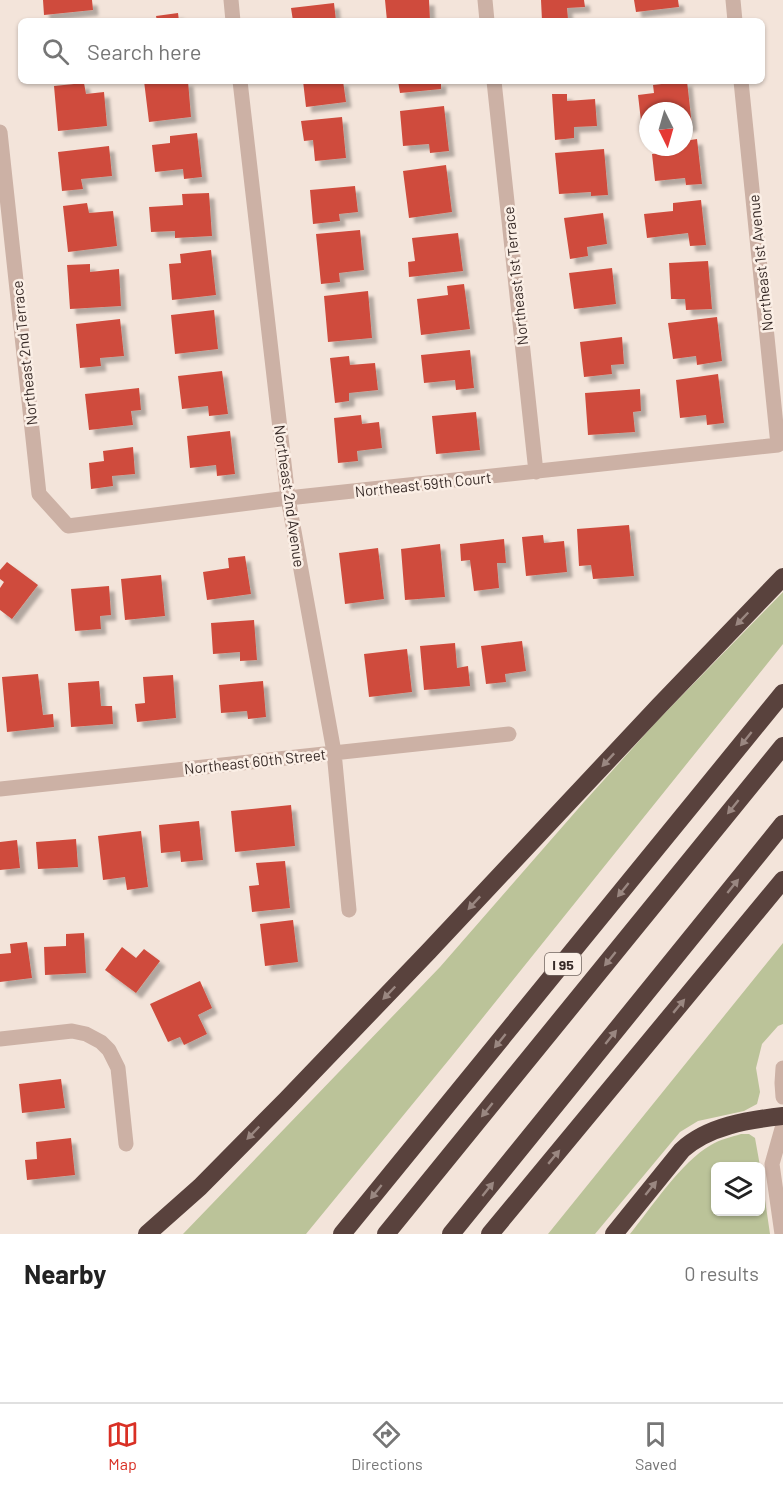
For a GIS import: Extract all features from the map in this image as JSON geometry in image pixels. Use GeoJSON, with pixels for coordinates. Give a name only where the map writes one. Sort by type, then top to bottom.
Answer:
{"type":"FeatureCollection","features":[{"type":"Feature","properties":{"kind":"highway"},"geometry":{"type":"LineString","coordinates":[[147,1234],[200,1187],[429,951],[783,577]]}},
{"type":"Feature","properties":{"kind":"highway","name":"I 95"},"geometry":{"type":"LineString","coordinates":[[342,1234],[783,693]]}},
{"type":"Feature","properties":{"kind":"highway"},"geometry":{"type":"LineString","coordinates":[[387,1234],[783,746]]}},
{"type":"Feature","properties":{"kind":"highway"},"geometry":{"type":"LineString","coordinates":[[451,1234],[783,824]]}},
{"type":"Feature","properties":{"kind":"highway"},"geometry":{"type":"LineString","coordinates":[[490,1234],[783,880]]}},
{"type":"Feature","properties":{"kind":"highway"},"geometry":{"type":"LineString","coordinates":[[614,1234],[690,1142],[731,1125],[783,1116]]}},
{"type":"Feature","properties":{"kind":"highway"},"geometry":{"type":"LineString","coordinates":[[164,1234],[200,1187]]}},
{"type":"Feature","properties":{"kind":"street"},"geometry":{"type":"LineString","coordinates":[[231,0],[233,18]]}},
{"type":"Feature","properties":{"kind":"street"},"geometry":{"type":"LineString","coordinates":[[485,0],[487,18]]}},
{"type":"Feature","properties":{"kind":"street"},"geometry":{"type":"LineString","coordinates":[[733,0],[735,18]]}},
{"type":"Feature","properties":{"kind":"street","name":"Northeast 2nd Avenue"},"geometry":{"type":"LineString","coordinates":[[240,84],[288,498],[334,753],[350,910]]}},
{"type":"Feature","properties":{"kind":"street","name":"Northeast 1st Terrace"},"geometry":{"type":"LineString","coordinates":[[494,84],[537,471]]}},
{"type":"Feature","properties":{"kind":"street","name":"Northeast 1st Avenue"},"geometry":{"type":"LineString","coordinates":[[741,84],[778,445]]}},
{"type":"Feature","properties":{"kind":"street","name":"Northeast 2nd Terrace"},"geometry":{"type":"LineString","coordinates":[[0,132],[39,494],[68,526]]}},
{"type":"Feature","properties":{"kind":"street","name":"Northeast 59th Court"},"geometry":{"type":"LineString","coordinates":[[68,526],[288,498],[778,445]]}},
{"type":"Feature","properties":{"kind":"street","name":"Northeast 60th Street"},"geometry":{"type":"LineString","coordinates":[[0,789],[509,734]]}},
{"type":"Feature","properties":{"kind":"street"},"geometry":{"type":"LineString","coordinates":[[0,1039],[72,1031],[86,1034],[101,1042],[109,1050],[118,1068],[126,1144]]}},
{"type":"Feature","properties":{"kind":"street"},"geometry":{"type":"LineString","coordinates":[[783,1068],[783,1097]]}},
{"type":"Feature","properties":{"kind":"street"},"geometry":{"type":"LineString","coordinates":[[782,1234],[772,1164],[783,1125]]}},
{"type":"Feature","properties":{"kind":"green space"},"geometry":{"type":"Polygon","coordinates":[[[783,592],[783,644],[306,1234],[183,1234],[440,967],[658,720],[783,592]]]}},
{"type":"Feature","properties":{"kind":"green space"},"geometry":{"type":"Polygon","coordinates":[[[783,943],[783,1024],[778,1026],[762,1044],[756,1068],[760,1092],[757,1104],[744,1111],[698,1121],[680,1132],[595,1234],[548,1234],[783,943]]]}},
{"type":"Feature","properties":{"kind":"green space"},"geometry":{"type":"Polygon","coordinates":[[[741,1134],[749,1134],[755,1138],[759,1162],[711,1162],[711,1216],[765,1216],[765,1200],[770,1234],[630,1234],[689,1162],[714,1143],[741,1134]]]}},
{"type":"Feature","properties":{"kind":"building"},"geometry":{"type":"Polygon","coordinates":[[[43,0],[92,0],[93,10],[44,15],[43,0]]]}},
{"type":"Feature","properties":{"kind":"building"},"geometry":{"type":"Polygon","coordinates":[[[385,0],[429,0],[430,18],[387,18],[385,0]]]}},
{"type":"Feature","properties":{"kind":"building"},"geometry":{"type":"Polygon","coordinates":[[[541,0],[584,0],[585,7],[567,8],[568,18],[542,18],[541,0]]]}},
{"type":"Feature","properties":{"kind":"building"},"geometry":{"type":"Polygon","coordinates":[[[634,0],[678,0],[679,7],[636,12],[634,0]]]}},
{"type":"Feature","properties":{"kind":"building"},"geometry":{"type":"Polygon","coordinates":[[[334,3],[336,18],[293,18],[291,8],[334,3]]]}},
{"type":"Feature","properties":{"kind":"building"},"geometry":{"type":"Polygon","coordinates":[[[178,13],[179,18],[156,18],[156,16],[178,13]]]}},
{"type":"Feature","properties":{"kind":"building"},"geometry":{"type":"Polygon","coordinates":[[[84,84],[86,94],[104,92],[107,126],[58,131],[54,86],[84,84]]]}},
{"type":"Feature","properties":{"kind":"building"},"geometry":{"type":"Polygon","coordinates":[[[144,84],[188,84],[191,117],[149,122],[144,84]]]}},
{"type":"Feature","properties":{"kind":"building"},"geometry":{"type":"Polygon","coordinates":[[[303,84],[343,84],[346,102],[306,107],[303,84]]]}},
{"type":"Feature","properties":{"kind":"building"},"geometry":{"type":"Polygon","coordinates":[[[398,84],[441,84],[441,89],[400,93],[398,84]]]}},
{"type":"Feature","properties":{"kind":"building"},"geometry":{"type":"Polygon","coordinates":[[[687,84],[689,102],[639,104],[638,95],[654,93],[653,85],[687,84]]]}},
{"type":"Feature","properties":{"kind":"building"},"geometry":{"type":"Polygon","coordinates":[[[552,94],[567,94],[567,101],[595,99],[597,126],[574,127],[574,138],[555,140],[552,94]]]}},
{"type":"Feature","properties":{"kind":"building"},"geometry":{"type":"Polygon","coordinates":[[[444,106],[449,151],[430,153],[429,144],[403,146],[400,111],[444,106]]]}},
{"type":"Feature","properties":{"kind":"building"},"geometry":{"type":"Polygon","coordinates":[[[342,117],[346,158],[315,161],[313,140],[304,141],[301,121],[342,117]]]}},
{"type":"Feature","properties":{"kind":"building"},"geometry":{"type":"Polygon","coordinates":[[[197,133],[202,177],[184,179],[183,169],[155,172],[152,145],[170,143],[170,136],[197,133]]]}},
{"type":"Feature","properties":{"kind":"building"},"geometry":{"type":"Polygon","coordinates":[[[697,139],[702,184],[686,185],[685,178],[655,181],[652,156],[693,156],[693,140],[697,139]]]}},
{"type":"Feature","properties":{"kind":"building"},"geometry":{"type":"Polygon","coordinates":[[[109,146],[112,176],[81,179],[83,189],[62,191],[58,152],[109,146]]]}},
{"type":"Feature","properties":{"kind":"building"},"geometry":{"type":"Polygon","coordinates":[[[604,149],[608,195],[591,196],[591,192],[559,194],[555,153],[604,149]]]}},
{"type":"Feature","properties":{"kind":"building"},"geometry":{"type":"Polygon","coordinates":[[[446,165],[452,212],[409,218],[403,171],[446,165]]]}},
{"type":"Feature","properties":{"kind":"building"},"geometry":{"type":"Polygon","coordinates":[[[355,186],[358,212],[339,214],[340,221],[313,224],[310,190],[355,186]]]}},
{"type":"Feature","properties":{"kind":"building"},"geometry":{"type":"Polygon","coordinates":[[[209,193],[212,236],[175,238],[175,231],[151,232],[149,207],[183,205],[182,194],[209,193]]]}},
{"type":"Feature","properties":{"kind":"building"},"geometry":{"type":"Polygon","coordinates":[[[701,200],[706,245],[690,246],[688,233],[647,238],[644,214],[673,211],[673,203],[701,200]]]}},
{"type":"Feature","properties":{"kind":"building"},"geometry":{"type":"Polygon","coordinates":[[[87,203],[89,213],[113,211],[117,246],[68,252],[63,206],[87,203]]]}},
{"type":"Feature","properties":{"kind":"building"},"geometry":{"type":"Polygon","coordinates":[[[603,213],[607,244],[587,247],[588,256],[570,259],[564,218],[603,213]]]}},
{"type":"Feature","properties":{"kind":"building"},"geometry":{"type":"Polygon","coordinates":[[[360,230],[364,270],[339,273],[340,282],[321,284],[316,234],[360,230]]]}},
{"type":"Feature","properties":{"kind":"building"},"geometry":{"type":"Polygon","coordinates":[[[458,233],[463,271],[409,277],[408,262],[415,261],[412,238],[458,233]]]}},
{"type":"Feature","properties":{"kind":"building"},"geometry":{"type":"Polygon","coordinates":[[[211,250],[216,295],[172,300],[169,264],[181,263],[180,254],[211,250]]]}},
{"type":"Feature","properties":{"kind":"building"},"geometry":{"type":"Polygon","coordinates":[[[708,261],[712,309],[686,310],[685,299],[671,299],[669,263],[708,261]]]}},
{"type":"Feature","properties":{"kind":"building"},"geometry":{"type":"Polygon","coordinates":[[[90,264],[90,272],[119,269],[121,306],[70,309],[67,265],[90,264]]]}},
{"type":"Feature","properties":{"kind":"building"},"geometry":{"type":"Polygon","coordinates":[[[612,268],[616,304],[574,309],[569,273],[612,268]]]}},
{"type":"Feature","properties":{"kind":"building"},"geometry":{"type":"Polygon","coordinates":[[[464,284],[470,329],[421,335],[417,299],[448,295],[447,286],[464,284]]]}},
{"type":"Feature","properties":{"kind":"building"},"geometry":{"type":"Polygon","coordinates":[[[368,291],[372,338],[328,342],[324,296],[368,291]]]}},
{"type":"Feature","properties":{"kind":"building"},"geometry":{"type":"Polygon","coordinates":[[[214,310],[218,349],[175,354],[171,315],[214,310]]]}},
{"type":"Feature","properties":{"kind":"building"},"geometry":{"type":"Polygon","coordinates":[[[717,317],[722,361],[697,365],[696,356],[673,359],[668,323],[717,317]]]}},
{"type":"Feature","properties":{"kind":"building"},"geometry":{"type":"Polygon","coordinates":[[[120,319],[124,356],[100,358],[101,366],[80,368],[76,324],[120,319]]]}},
{"type":"Feature","properties":{"kind":"building"},"geometry":{"type":"Polygon","coordinates":[[[622,337],[624,364],[611,365],[612,374],[584,377],[580,342],[622,337]]]}},
{"type":"Feature","properties":{"kind":"building"},"geometry":{"type":"Polygon","coordinates":[[[470,350],[474,388],[456,390],[455,380],[424,383],[421,355],[470,350]]]}},
{"type":"Feature","properties":{"kind":"building"},"geometry":{"type":"Polygon","coordinates":[[[349,356],[350,365],[375,363],[378,390],[349,393],[349,401],[335,403],[330,358],[349,356]]]}},
{"type":"Feature","properties":{"kind":"building"},"geometry":{"type":"Polygon","coordinates":[[[222,371],[228,414],[209,416],[208,406],[182,409],[178,376],[222,371]]]}},
{"type":"Feature","properties":{"kind":"building"},"geometry":{"type":"Polygon","coordinates":[[[718,374],[724,423],[707,425],[706,415],[680,418],[676,380],[718,374]]]}},
{"type":"Feature","properties":{"kind":"building"},"geometry":{"type":"Polygon","coordinates":[[[139,388],[141,410],[131,411],[133,425],[89,430],[85,394],[139,388]]]}},
{"type":"Feature","properties":{"kind":"building"},"geometry":{"type":"Polygon","coordinates":[[[640,389],[641,411],[633,412],[635,432],[588,435],[585,393],[640,389]]]}},
{"type":"Feature","properties":{"kind":"building"},"geometry":{"type":"Polygon","coordinates":[[[476,412],[480,450],[436,454],[432,416],[476,412]]]}},
{"type":"Feature","properties":{"kind":"building"},"geometry":{"type":"Polygon","coordinates":[[[361,415],[362,424],[379,422],[382,448],[357,451],[358,461],[338,463],[334,418],[361,415]]]}},
{"type":"Feature","properties":{"kind":"building"},"geometry":{"type":"Polygon","coordinates":[[[230,431],[235,474],[217,476],[216,465],[190,468],[187,436],[230,431]]]}},
{"type":"Feature","properties":{"kind":"building"},"geometry":{"type":"Polygon","coordinates":[[[133,447],[135,474],[112,476],[113,486],[91,489],[89,463],[104,461],[103,451],[133,447]]]}},
{"type":"Feature","properties":{"kind":"building"},"geometry":{"type":"Polygon","coordinates":[[[629,525],[634,576],[593,579],[591,565],[579,566],[577,529],[629,525]]]}},
{"type":"Feature","properties":{"kind":"building"},"geometry":{"type":"Polygon","coordinates":[[[543,535],[544,543],[564,541],[567,572],[526,576],[522,537],[543,535]]]}},
{"type":"Feature","properties":{"kind":"building"},"geometry":{"type":"Polygon","coordinates":[[[504,539],[506,563],[497,563],[499,588],[474,591],[470,560],[461,561],[460,544],[504,539]]]}},
{"type":"Feature","properties":{"kind":"building"},"geometry":{"type":"Polygon","coordinates":[[[440,544],[445,597],[405,600],[401,549],[440,544]]]}},
{"type":"Feature","properties":{"kind":"building"},"geometry":{"type":"Polygon","coordinates":[[[378,548],[384,599],[345,604],[339,553],[378,548]]]}},
{"type":"Feature","properties":{"kind":"building"},"geometry":{"type":"Polygon","coordinates":[[[245,556],[251,594],[207,600],[203,572],[229,568],[228,558],[245,556]]]}},
{"type":"Feature","properties":{"kind":"building"},"geometry":{"type":"Polygon","coordinates":[[[7,562],[38,585],[12,619],[0,610],[0,588],[4,582],[0,579],[0,570],[7,562]]]}},
{"type":"Feature","properties":{"kind":"building"},"geometry":{"type":"Polygon","coordinates":[[[161,575],[165,616],[125,620],[121,579],[161,575]]]}},
{"type":"Feature","properties":{"kind":"building"},"geometry":{"type":"Polygon","coordinates":[[[109,586],[111,615],[100,616],[101,629],[75,631],[71,589],[109,586]]]}},
{"type":"Feature","properties":{"kind":"building"},"geometry":{"type":"Polygon","coordinates":[[[254,620],[257,660],[240,661],[240,652],[213,654],[211,623],[254,620]]]}},
{"type":"Feature","properties":{"kind":"building"},"geometry":{"type":"Polygon","coordinates":[[[522,641],[526,671],[505,674],[506,682],[486,684],[481,646],[522,641]]]}},
{"type":"Feature","properties":{"kind":"building"},"geometry":{"type":"Polygon","coordinates":[[[455,643],[457,668],[468,666],[470,686],[424,690],[420,646],[455,643]]]}},
{"type":"Feature","properties":{"kind":"building"},"geometry":{"type":"Polygon","coordinates":[[[407,649],[412,692],[369,697],[364,654],[407,649]]]}},
{"type":"Feature","properties":{"kind":"building"},"geometry":{"type":"Polygon","coordinates":[[[38,674],[43,715],[53,714],[54,727],[7,732],[2,677],[38,674]]]}},
{"type":"Feature","properties":{"kind":"building"},"geometry":{"type":"Polygon","coordinates":[[[173,675],[176,718],[137,722],[135,704],[145,703],[143,677],[173,675]]]}},
{"type":"Feature","properties":{"kind":"building"},"geometry":{"type":"Polygon","coordinates":[[[99,681],[101,706],[112,706],[113,724],[71,727],[68,683],[99,681]]]}},
{"type":"Feature","properties":{"kind":"building"},"geometry":{"type":"Polygon","coordinates":[[[263,681],[266,717],[248,719],[247,711],[221,713],[219,685],[263,681]]]}},
{"type":"Feature","properties":{"kind":"building"},"geometry":{"type":"Polygon","coordinates":[[[291,805],[295,846],[235,852],[231,811],[291,805]]]}},
{"type":"Feature","properties":{"kind":"building"},"geometry":{"type":"Polygon","coordinates":[[[199,821],[203,860],[181,862],[180,851],[161,853],[159,825],[199,821]]]}},
{"type":"Feature","properties":{"kind":"building"},"geometry":{"type":"Polygon","coordinates":[[[141,831],[148,887],[127,890],[125,877],[103,880],[98,836],[141,831]]]}},
{"type":"Feature","properties":{"kind":"building"},"geometry":{"type":"Polygon","coordinates":[[[76,839],[78,867],[38,869],[36,842],[76,839]]]}},
{"type":"Feature","properties":{"kind":"building"},"geometry":{"type":"Polygon","coordinates":[[[17,840],[20,868],[0,870],[0,842],[17,840]]]}},
{"type":"Feature","properties":{"kind":"building"},"geometry":{"type":"Polygon","coordinates":[[[285,861],[290,908],[252,912],[249,886],[259,885],[256,863],[285,861]]]}},
{"type":"Feature","properties":{"kind":"building"},"geometry":{"type":"Polygon","coordinates":[[[293,920],[298,962],[265,966],[260,924],[293,920]]]}},
{"type":"Feature","properties":{"kind":"building"},"geometry":{"type":"Polygon","coordinates":[[[84,933],[86,973],[45,975],[44,947],[66,946],[66,934],[84,933]]]}},
{"type":"Feature","properties":{"kind":"building"},"geometry":{"type":"Polygon","coordinates":[[[27,942],[32,978],[0,982],[0,954],[11,953],[10,944],[27,942]]]}},
{"type":"Feature","properties":{"kind":"building"},"geometry":{"type":"Polygon","coordinates":[[[122,947],[136,958],[144,949],[160,961],[136,993],[105,970],[122,947]]]}},
{"type":"Feature","properties":{"kind":"building"},"geometry":{"type":"Polygon","coordinates":[[[200,981],[212,1008],[198,1015],[207,1034],[184,1045],[180,1037],[168,1042],[150,1004],[200,981]]]}},
{"type":"Feature","properties":{"kind":"building"},"geometry":{"type":"Polygon","coordinates":[[[61,1079],[65,1108],[22,1113],[19,1084],[61,1079]]]}},
{"type":"Feature","properties":{"kind":"building"},"geometry":{"type":"Polygon","coordinates":[[[71,1138],[75,1175],[27,1180],[25,1160],[37,1159],[36,1142],[71,1138]]]}}]}
